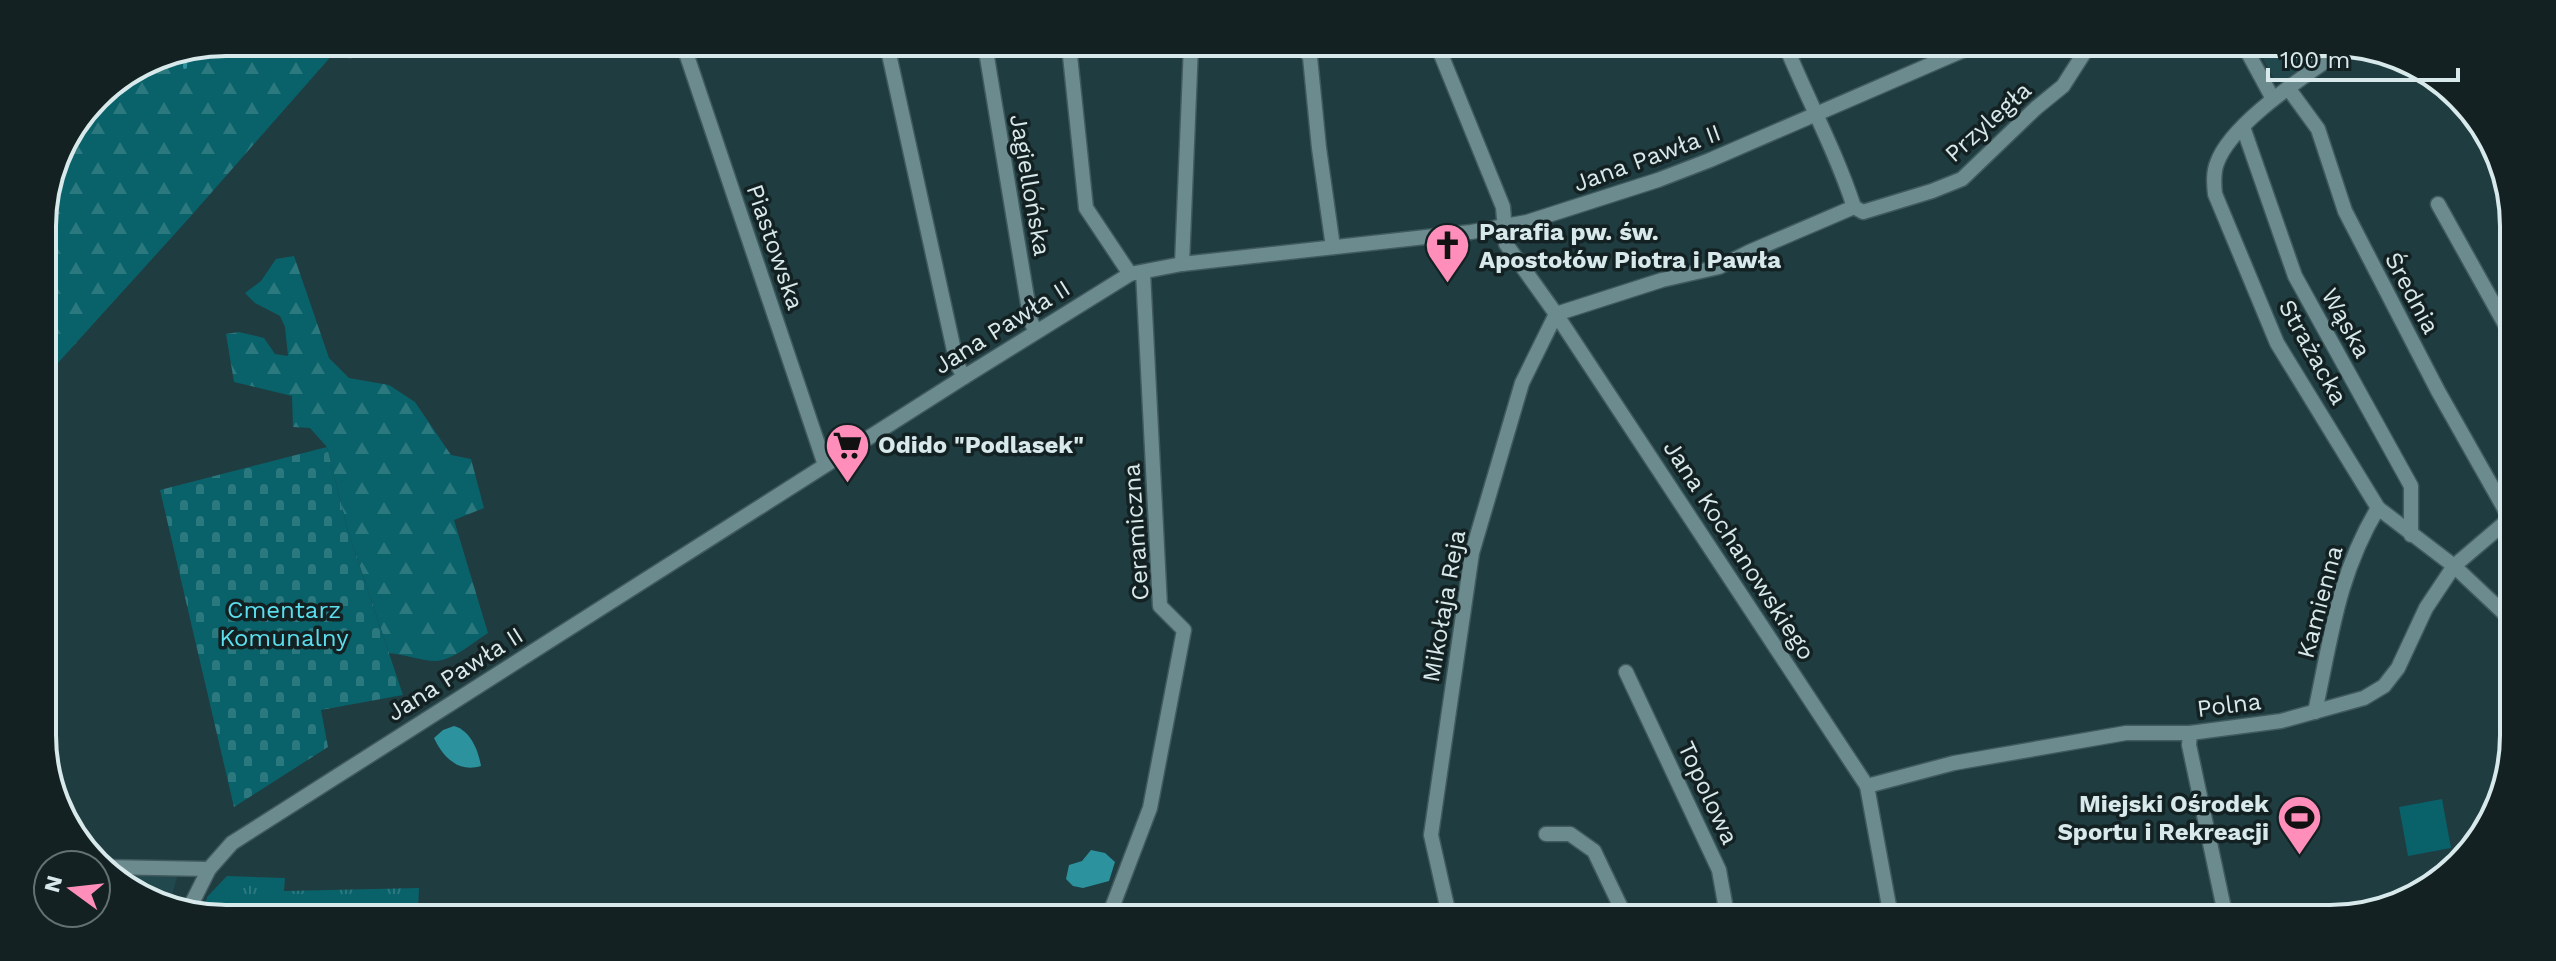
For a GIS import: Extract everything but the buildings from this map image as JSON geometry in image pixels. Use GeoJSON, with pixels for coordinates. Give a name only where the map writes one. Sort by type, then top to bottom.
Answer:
{"type":"FeatureCollection","features":[{"type":"Feature","properties":{"kind":"street","name":"Piastowska"},"geometry":{"type":"LineString","coordinates":[[687,56],[825,465]]}},
{"type":"Feature","properties":{"kind":"street"},"geometry":{"type":"LineString","coordinates":[[889,56],[957,364],[964,377]]}},
{"type":"Feature","properties":{"kind":"street","name":"Jagiellońska"},"geometry":{"type":"LineString","coordinates":[[987,56],[1031,322],[1036,331]]}},
{"type":"Feature","properties":{"kind":"street"},"geometry":{"type":"LineString","coordinates":[[1070,56],[1086,208],[1137,273]]}},
{"type":"Feature","properties":{"kind":"street"},"geometry":{"type":"LineString","coordinates":[[1182,264],[1191,56]]}},
{"type":"Feature","properties":{"kind":"street"},"geometry":{"type":"LineString","coordinates":[[1309,56],[1333,247]]}},
{"type":"Feature","properties":{"kind":"street","name":"Jana Kochanowskiego"},"geometry":{"type":"LineString","coordinates":[[1442,56],[1503,207],[1506,244],[1556,314],[1867,786],[1889,905]]}},
{"type":"Feature","properties":{"kind":"street"},"geometry":{"type":"LineString","coordinates":[[1790,56],[1823,127],[1854,207]]}},
{"type":"Feature","properties":{"kind":"street","name":"Jana Pawła II"},"geometry":{"type":"LineString","coordinates":[[193,902],[209,869],[232,843],[1036,331],[1137,273],[1182,264],[1505,228],[1658,180],[1816,116],[1950,56]]}},
{"type":"Feature","properties":{"kind":"street","name":"Przyległa"},"geometry":{"type":"LineString","coordinates":[[1556,314],[1662,280],[1719,267],[1854,207],[1863,212],[1962,179],[2063,86],[2082,56]]}},
{"type":"Feature","properties":{"kind":"street"},"geometry":{"type":"LineString","coordinates":[[2250,56],[2273,99]]}},
{"type":"Feature","properties":{"kind":"street","name":"Strażacka"},"geometry":{"type":"LineString","coordinates":[[2333,56],[2273,99],[2243,127],[2217,162],[2215,194],[2277,343],[2378,508],[2454,566],[2500,609]]}},
{"type":"Feature","properties":{"kind":"street","name":"Średnia"},"geometry":{"type":"LineString","coordinates":[[2288,88],[2318,129],[2345,211],[2500,503]]}},
{"type":"Feature","properties":{"kind":"street","name":"Wąska"},"geometry":{"type":"LineString","coordinates":[[2243,127],[2295,276],[2411,486],[2411,535]]}},
{"type":"Feature","properties":{"kind":"street"},"geometry":{"type":"LineString","coordinates":[[2438,204],[2500,315]]}},
{"type":"Feature","properties":{"kind":"street","name":"Ceramiczna"},"geometry":{"type":"LineString","coordinates":[[1113,905],[1150,808],[1184,630],[1160,606],[1137,273]]}},
{"type":"Feature","properties":{"kind":"street","name":"Mikołaja Reja"},"geometry":{"type":"LineString","coordinates":[[1447,905],[1431,835],[1472,553],[1522,383],[1556,314]]}},
{"type":"Feature","properties":{"kind":"street","name":"Kamienna"},"geometry":{"type":"LineString","coordinates":[[2315,712],[2341,586],[2360,539],[2378,508]]}},
{"type":"Feature","properties":{"kind":"street","name":"Polna"},"geometry":{"type":"LineString","coordinates":[[1867,786],[1954,763],[2126,733],[2190,733],[2281,721],[2364,698],[2384,686],[2398,668],[2426,608],[2454,566],[2500,525]]}},
{"type":"Feature","properties":{"kind":"street","name":"Topolowa"},"geometry":{"type":"LineString","coordinates":[[1626,672],[1719,870],[1725,905]]}},
{"type":"Feature","properties":{"kind":"street"},"geometry":{"type":"LineString","coordinates":[[2190,733],[2189,745],[2223,905]]}},
{"type":"Feature","properties":{"kind":"street"},"geometry":{"type":"LineString","coordinates":[[1546,834],[1570,834],[1594,851],[1620,905]]}},
{"type":"Feature","properties":{"kind":"street"},"geometry":{"type":"LineString","coordinates":[[120,867],[209,869]]}},
{"type":"Feature","properties":{"kind":"shaded area"},"geometry":{"type":"Polygon","coordinates":[[[2262,56],[2316,56],[2283,81],[2275,81],[2262,56]]]}},
{"type":"Feature","properties":{"kind":"shaded area"},"geometry":{"type":"Polygon","coordinates":[[[454,726],[469,737],[481,766],[458,765],[442,751],[434,738],[454,726]]]}},
{"type":"Feature","properties":{"kind":"shaded area"},"geometry":{"type":"Polygon","coordinates":[[[1091,850],[1105,853],[1115,862],[1109,881],[1083,888],[1073,886],[1066,879],[1069,865],[1082,861],[1091,850]]]}},
{"type":"Feature","properties":{"kind":"shaded area"},"geometry":{"type":"Polygon","coordinates":[[[127,873],[178,874],[172,896],[127,873]]]}},
{"type":"Feature","properties":{"kind":"green space"},"geometry":{"type":"Polygon","coordinates":[[[331,56],[190,217],[57,364],[57,204],[69,161],[91,122],[131,85],[171,65],[204,57],[331,56]]]}},
{"type":"Feature","properties":{"kind":"green space"},"geometry":{"type":"Polygon","coordinates":[[[294,256],[329,358],[349,378],[389,385],[415,402],[451,455],[471,459],[484,508],[454,520],[488,633],[449,658],[430,661],[389,653],[348,531],[327,447],[310,428],[293,427],[292,396],[234,382],[226,334],[239,332],[264,338],[275,354],[288,356],[285,327],[280,316],[255,303],[245,293],[261,281],[276,259],[294,256]]]}},
{"type":"Feature","properties":{"kind":"green space","name":"Cmentarz Komunalny"},"geometry":{"type":"Polygon","coordinates":[[[327,447],[348,531],[403,695],[321,710],[328,747],[234,807],[160,490],[327,447]]]}},
{"type":"Feature","properties":{"kind":"green space"},"geometry":{"type":"Polygon","coordinates":[[[2442,799],[2451,848],[2408,856],[2399,807],[2442,799]]]}},
{"type":"Feature","properties":{"kind":"green space"},"geometry":{"type":"Polygon","coordinates":[[[227,876],[285,878],[284,891],[419,888],[418,905],[215,905],[205,904],[207,897],[227,876]]]}},
{"type":"Feature","properties":{"kind":"waterway"},"geometry":{"type":"LineString","coordinates":[[185,61],[185,67]]}},
{"type":"Feature","properties":{"kind":"place","name":"Parafia pw. św. Apostołów Piotra i Pawła"},"geometry":{"type":"Point","coordinates":[1448,285]}},
{"type":"Feature","properties":{"kind":"place","name":"Odido \"Podlasek\""},"geometry":{"type":"Point","coordinates":[847,484]}},
{"type":"Feature","properties":{"kind":"place","name":"Miejski Ośrodek Sportu i Rekreacji"},"geometry":{"type":"Point","coordinates":[2300,857]}}]}
